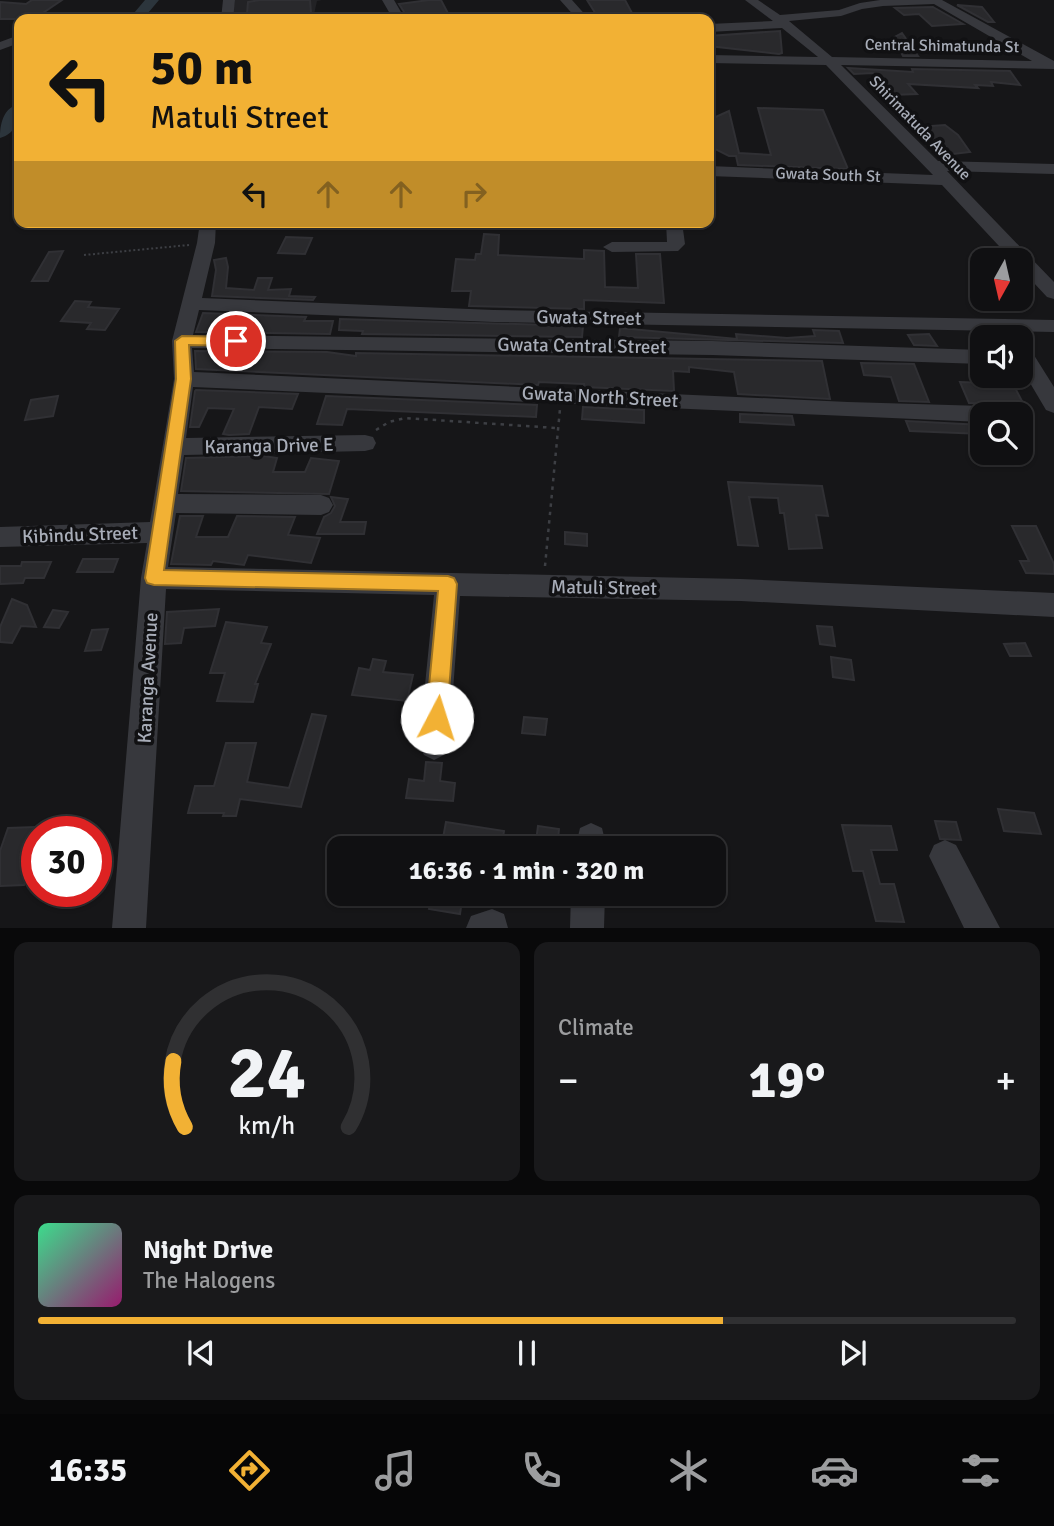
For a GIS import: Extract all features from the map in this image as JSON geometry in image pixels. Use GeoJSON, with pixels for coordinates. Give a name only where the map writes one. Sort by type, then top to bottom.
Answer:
{"type":"FeatureCollection","features":[{"type":"Feature","properties":{"kind":"street"},"geometry":{"type":"LineString","coordinates":[[566,0],[579,14]]}},
{"type":"Feature","properties":{"kind":"street","name":"Shirimatuda Avenue"},"geometry":{"type":"LineString","coordinates":[[751,0],[830,61],[1054,293]]}},
{"type":"Feature","properties":{"kind":"street"},"geometry":{"type":"LineString","coordinates":[[714,27],[781,22],[841,13],[860,6],[883,3],[934,1],[1051,65]]}},
{"type":"Feature","properties":{"kind":"street","name":"Central Shimatunda St"},"geometry":{"type":"LineString","coordinates":[[714,60],[1051,65]]}},
{"type":"Feature","properties":{"kind":"street"},"geometry":{"type":"LineString","coordinates":[[934,166],[1054,169]]}},
{"type":"Feature","properties":{"kind":"street","name":"Gwata South St"},"geometry":{"type":"LineString","coordinates":[[714,171],[947,180]]}},
{"type":"Feature","properties":{"kind":"street"},"geometry":{"type":"LineString","coordinates":[[612,247],[672,247],[676,244],[675,228]]}},
{"type":"Feature","properties":{"kind":"street","name":"Karanga Avenue"},"geometry":{"type":"LineString","coordinates":[[129,928],[154,578],[184,379],[182,341],[207,233]]}},
{"type":"Feature","properties":{"kind":"street","name":"Gwata Street"},"geometry":{"type":"LineString","coordinates":[[192,304],[494,316],[970,326]]}},
{"type":"Feature","properties":{"kind":"street","name":"Gwata Street"},"geometry":{"type":"LineString","coordinates":[[1033,329],[1054,326]]}},
{"type":"Feature","properties":{"kind":"street","name":"Gwata Central Street"},"geometry":{"type":"LineString","coordinates":[[182,341],[712,348],[970,357]]}},
{"type":"Feature","properties":{"kind":"street","name":"Gwata North Street"},"geometry":{"type":"LineString","coordinates":[[1033,373],[1054,407],[1042,415],[1033,415]]}},
{"type":"Feature","properties":{"kind":"street","name":"Gwata North Street"},"geometry":{"type":"LineString","coordinates":[[184,379],[970,414]]}},
{"type":"Feature","properties":{"kind":"street","name":"Karanga Drive E"},"geometry":{"type":"LineString","coordinates":[[173,447],[365,443]]}},
{"type":"Feature","properties":{"kind":"street"},"geometry":{"type":"LineString","coordinates":[[164,503],[321,505]]}},
{"type":"Feature","properties":{"kind":"street","name":"Kibindu Street"},"geometry":{"type":"LineString","coordinates":[[0,537],[160,532]]}},
{"type":"Feature","properties":{"kind":"street","name":"Matuli Street"},"geometry":{"type":"LineString","coordinates":[[154,578],[741,590],[1054,605]]}},
{"type":"Feature","properties":{"kind":"street"},"geometry":{"type":"LineString","coordinates":[[434,745],[448,584]]}},
{"type":"Feature","properties":{"kind":"street"},"geometry":{"type":"LineString","coordinates":[[945,856],[984,928]]}},
{"type":"Feature","properties":{"kind":"street"},"geometry":{"type":"LineString","coordinates":[[587,928],[588,906]]}},
{"type":"Feature","properties":{"kind":"path"},"geometry":{"type":"LineString","coordinates":[[84,255],[207,233]]}},
{"type":"Feature","properties":{"kind":"path"},"geometry":{"type":"LineString","coordinates":[[544,587],[556,428],[563,395]]}},
{"type":"Feature","properties":{"kind":"path"},"geometry":{"type":"LineString","coordinates":[[365,443],[379,427],[404,418],[556,428]]}},
{"type":"Feature","properties":{"kind":"shaded area"},"geometry":{"type":"Polygon","coordinates":[[[235,0],[322,0],[317,1],[314,14],[233,14],[235,0]]]}},
{"type":"Feature","properties":{"kind":"building"},"geometry":{"type":"Polygon","coordinates":[[[32,0],[62,0],[41,14],[14,14],[14,19],[0,19],[0,2],[26,4],[32,0]]]}},
{"type":"Feature","properties":{"kind":"building"},"geometry":{"type":"Polygon","coordinates":[[[310,0],[311,13],[247,14],[248,2],[310,0]]]}},
{"type":"Feature","properties":{"kind":"building"},"geometry":{"type":"Polygon","coordinates":[[[441,0],[448,14],[405,14],[399,4],[441,0]]]}},
{"type":"Feature","properties":{"kind":"building"},"geometry":{"type":"Polygon","coordinates":[[[587,0],[625,0],[632,13],[611,14],[596,14],[587,0]]]}},
{"type":"Feature","properties":{"kind":"building"},"geometry":{"type":"Polygon","coordinates":[[[957,5],[982,7],[994,22],[988,22],[957,5]]]}},
{"type":"Feature","properties":{"kind":"building"},"geometry":{"type":"Polygon","coordinates":[[[933,7],[963,24],[932,26],[919,14],[904,15],[895,8],[933,7]]]}},
{"type":"Feature","properties":{"kind":"building"},"geometry":{"type":"Polygon","coordinates":[[[780,31],[782,53],[714,47],[714,36],[780,31]]]}},
{"type":"Feature","properties":{"kind":"building"},"geometry":{"type":"Polygon","coordinates":[[[902,33],[918,56],[903,56],[893,38],[902,33]]]}},
{"type":"Feature","properties":{"kind":"building"},"geometry":{"type":"Polygon","coordinates":[[[848,68],[913,72],[912,69],[1010,71],[1020,85],[991,82],[993,86],[975,85],[978,88],[908,84],[917,94],[890,95],[873,73],[854,74],[848,68]]]}},
{"type":"Feature","properties":{"kind":"building"},"geometry":{"type":"Polygon","coordinates":[[[758,108],[823,110],[848,169],[738,165],[736,156],[729,156],[714,148],[714,118],[729,111],[739,153],[771,155],[758,108]]]}},
{"type":"Feature","properties":{"kind":"building"},"geometry":{"type":"Polygon","coordinates":[[[945,125],[958,135],[970,152],[953,154],[938,140],[930,141],[916,127],[945,125]]]}},
{"type":"Feature","properties":{"kind":"building"},"geometry":{"type":"Polygon","coordinates":[[[484,234],[499,235],[498,255],[584,259],[584,250],[604,251],[605,287],[638,288],[636,254],[660,254],[664,303],[584,300],[584,309],[469,306],[471,291],[452,291],[456,259],[475,260],[476,254],[481,254],[484,234]]]}},
{"type":"Feature","properties":{"kind":"building"},"geometry":{"type":"Polygon","coordinates":[[[286,237],[312,238],[305,254],[278,253],[286,237]]]}},
{"type":"Feature","properties":{"kind":"building"},"geometry":{"type":"Polygon","coordinates":[[[63,251],[48,281],[32,281],[49,252],[63,251]]]}},
{"type":"Feature","properties":{"kind":"building"},"geometry":{"type":"Polygon","coordinates":[[[226,258],[226,288],[254,290],[258,278],[272,278],[268,290],[291,289],[289,296],[315,297],[313,300],[212,296],[216,270],[214,260],[226,258]]]}},
{"type":"Feature","properties":{"kind":"building"},"geometry":{"type":"Polygon","coordinates":[[[75,301],[91,302],[88,307],[119,309],[105,330],[87,329],[91,323],[61,321],[75,301]]]}},
{"type":"Feature","properties":{"kind":"building"},"geometry":{"type":"Polygon","coordinates":[[[203,313],[306,317],[304,321],[333,321],[330,334],[196,332],[203,313]]]}},
{"type":"Feature","properties":{"kind":"building"},"geometry":{"type":"Polygon","coordinates":[[[340,319],[583,326],[582,337],[362,334],[363,331],[339,330],[340,319]]]}},
{"type":"Feature","properties":{"kind":"building"},"geometry":{"type":"Polygon","coordinates":[[[620,328],[737,339],[736,334],[787,338],[815,336],[813,330],[839,331],[843,343],[619,337],[620,328]]]}},
{"type":"Feature","properties":{"kind":"building"},"geometry":{"type":"Polygon","coordinates":[[[929,334],[937,346],[914,345],[908,335],[929,334]]]}},
{"type":"Feature","properties":{"kind":"building"},"geometry":{"type":"Polygon","coordinates":[[[195,351],[327,352],[356,356],[356,353],[822,361],[830,399],[738,394],[734,372],[689,367],[689,372],[673,371],[674,391],[584,387],[584,384],[539,382],[538,385],[196,369],[195,351]]]}},
{"type":"Feature","properties":{"kind":"building"},"geometry":{"type":"Polygon","coordinates":[[[861,363],[914,364],[929,402],[899,401],[891,377],[864,375],[861,363]]]}},
{"type":"Feature","properties":{"kind":"building"},"geometry":{"type":"Polygon","coordinates":[[[960,382],[970,382],[970,388],[1015,388],[1022,402],[970,402],[960,382]]]}},
{"type":"Feature","properties":{"kind":"building"},"geometry":{"type":"Polygon","coordinates":[[[195,391],[298,394],[292,409],[259,407],[249,434],[229,435],[223,434],[234,409],[208,408],[199,427],[190,427],[195,391]]]}},
{"type":"Feature","properties":{"kind":"building"},"geometry":{"type":"Polygon","coordinates":[[[58,396],[53,416],[25,420],[31,400],[58,396]]]}},
{"type":"Feature","properties":{"kind":"building"},"geometry":{"type":"Polygon","coordinates":[[[326,396],[537,405],[536,417],[347,409],[342,425],[317,424],[326,396]]]}},
{"type":"Feature","properties":{"kind":"building"},"geometry":{"type":"Polygon","coordinates":[[[583,407],[644,410],[644,423],[582,419],[583,407]]]}},
{"type":"Feature","properties":{"kind":"building"},"geometry":{"type":"Polygon","coordinates":[[[740,414],[792,416],[794,425],[740,422],[740,414]]]}},
{"type":"Feature","properties":{"kind":"building"},"geometry":{"type":"Polygon","coordinates":[[[906,421],[970,424],[970,434],[910,431],[906,421]]]}},
{"type":"Feature","properties":{"kind":"building"},"geometry":{"type":"Polygon","coordinates":[[[186,458],[277,458],[273,472],[305,472],[311,458],[339,461],[329,494],[181,491],[186,458]]]}},
{"type":"Feature","properties":{"kind":"building"},"geometry":{"type":"Polygon","coordinates":[[[728,482],[822,486],[828,516],[816,515],[822,548],[789,549],[784,513],[780,513],[778,498],[749,497],[758,546],[738,545],[728,482]]]}},
{"type":"Feature","properties":{"kind":"building"},"geometry":{"type":"Polygon","coordinates":[[[331,497],[348,499],[340,522],[366,522],[364,534],[317,534],[324,517],[331,513],[335,506],[331,497]]]}},
{"type":"Feature","properties":{"kind":"building"},"geometry":{"type":"Polygon","coordinates":[[[180,516],[203,516],[196,537],[228,537],[237,516],[295,517],[288,535],[320,538],[311,563],[248,555],[244,565],[213,561],[211,565],[171,564],[180,516]]]}},
{"type":"Feature","properties":{"kind":"building"},"geometry":{"type":"Polygon","coordinates":[[[1012,526],[1036,526],[1054,564],[1054,574],[1026,573],[1020,561],[1029,561],[1012,526]]]}},
{"type":"Feature","properties":{"kind":"building"},"geometry":{"type":"Polygon","coordinates":[[[565,532],[587,534],[587,546],[565,544],[565,532]]]}},
{"type":"Feature","properties":{"kind":"building"},"geometry":{"type":"Polygon","coordinates":[[[83,559],[118,559],[113,572],[77,572],[83,559]]]}},
{"type":"Feature","properties":{"kind":"building"},"geometry":{"type":"Polygon","coordinates":[[[22,562],[51,562],[44,578],[25,578],[23,583],[0,584],[0,566],[21,566],[22,562]]]}},
{"type":"Feature","properties":{"kind":"building"},"geometry":{"type":"Polygon","coordinates":[[[12,599],[27,605],[36,627],[21,626],[12,643],[0,642],[0,627],[12,599]]]}},
{"type":"Feature","properties":{"kind":"building"},"geometry":{"type":"Polygon","coordinates":[[[219,609],[215,626],[184,628],[181,643],[165,644],[167,612],[219,609]]]}},
{"type":"Feature","properties":{"kind":"building"},"geometry":{"type":"Polygon","coordinates":[[[53,610],[68,612],[59,628],[44,627],[53,610]]]}},
{"type":"Feature","properties":{"kind":"building"},"geometry":{"type":"Polygon","coordinates":[[[226,622],[267,627],[261,643],[271,644],[255,684],[258,684],[253,702],[217,701],[225,673],[210,673],[226,622]]]}},
{"type":"Feature","properties":{"kind":"building"},"geometry":{"type":"Polygon","coordinates":[[[817,626],[832,627],[835,646],[820,644],[817,626]]]}},
{"type":"Feature","properties":{"kind":"building"},"geometry":{"type":"Polygon","coordinates":[[[108,629],[101,650],[85,651],[92,630],[108,629]]]}},
{"type":"Feature","properties":{"kind":"building"},"geometry":{"type":"Polygon","coordinates":[[[1025,643],[1031,656],[1010,656],[1004,644],[1025,643]]]}},
{"type":"Feature","properties":{"kind":"building"},"geometry":{"type":"Polygon","coordinates":[[[831,657],[851,660],[854,680],[833,677],[831,657]]]}},
{"type":"Feature","properties":{"kind":"building"},"geometry":{"type":"Polygon","coordinates":[[[373,659],[386,661],[383,672],[413,675],[407,701],[352,695],[359,668],[370,670],[373,659]]]}},
{"type":"Feature","properties":{"kind":"building"},"geometry":{"type":"Polygon","coordinates":[[[312,714],[326,716],[301,807],[240,799],[236,816],[223,816],[224,813],[188,813],[195,786],[214,786],[226,743],[256,743],[247,782],[289,788],[312,714]]]}},
{"type":"Feature","properties":{"kind":"building"},"geometry":{"type":"Polygon","coordinates":[[[524,717],[547,719],[545,735],[522,733],[524,717]]]}},
{"type":"Feature","properties":{"kind":"building"},"geometry":{"type":"Polygon","coordinates":[[[426,762],[442,763],[440,781],[455,783],[453,801],[406,798],[409,779],[424,781],[426,762]]]}},
{"type":"Feature","properties":{"kind":"building"},"geometry":{"type":"Polygon","coordinates":[[[998,809],[1034,813],[1041,834],[1004,831],[998,809]]]}},
{"type":"Feature","properties":{"kind":"building"},"geometry":{"type":"Polygon","coordinates":[[[935,821],[956,822],[961,840],[940,839],[935,821]]]}},
{"type":"Feature","properties":{"kind":"building"},"geometry":{"type":"Polygon","coordinates":[[[446,822],[504,831],[503,836],[443,836],[446,822]]]}},
{"type":"Feature","properties":{"kind":"building"},"geometry":{"type":"Polygon","coordinates":[[[842,825],[891,826],[897,850],[871,850],[880,884],[894,884],[904,922],[876,921],[863,871],[853,871],[842,825]]]}},
{"type":"Feature","properties":{"kind":"building"},"geometry":{"type":"Polygon","coordinates":[[[538,826],[559,829],[558,836],[537,836],[538,826]]]}},
{"type":"Feature","properties":{"kind":"building"},"geometry":{"type":"Polygon","coordinates":[[[8,828],[21,828],[21,885],[0,886],[0,851],[8,828]]]}},
{"type":"Feature","properties":{"kind":"building"},"geometry":{"type":"Polygon","coordinates":[[[430,906],[461,906],[460,914],[429,909],[430,906]]]}},
{"type":"Feature","properties":{"kind":"waterway"},"geometry":{"type":"LineString","coordinates":[[140,14],[152,0]]}},
{"type":"Feature","properties":{"kind":"waterway"},"geometry":{"type":"LineString","coordinates":[[0,133],[14,115]]}},
{"type":"Feature","properties":{"kind":"route"},"geometry":{"type":"LineString","coordinates":[[236,341],[182,341],[184,379],[154,578],[448,584],[437,718]]}}]}
